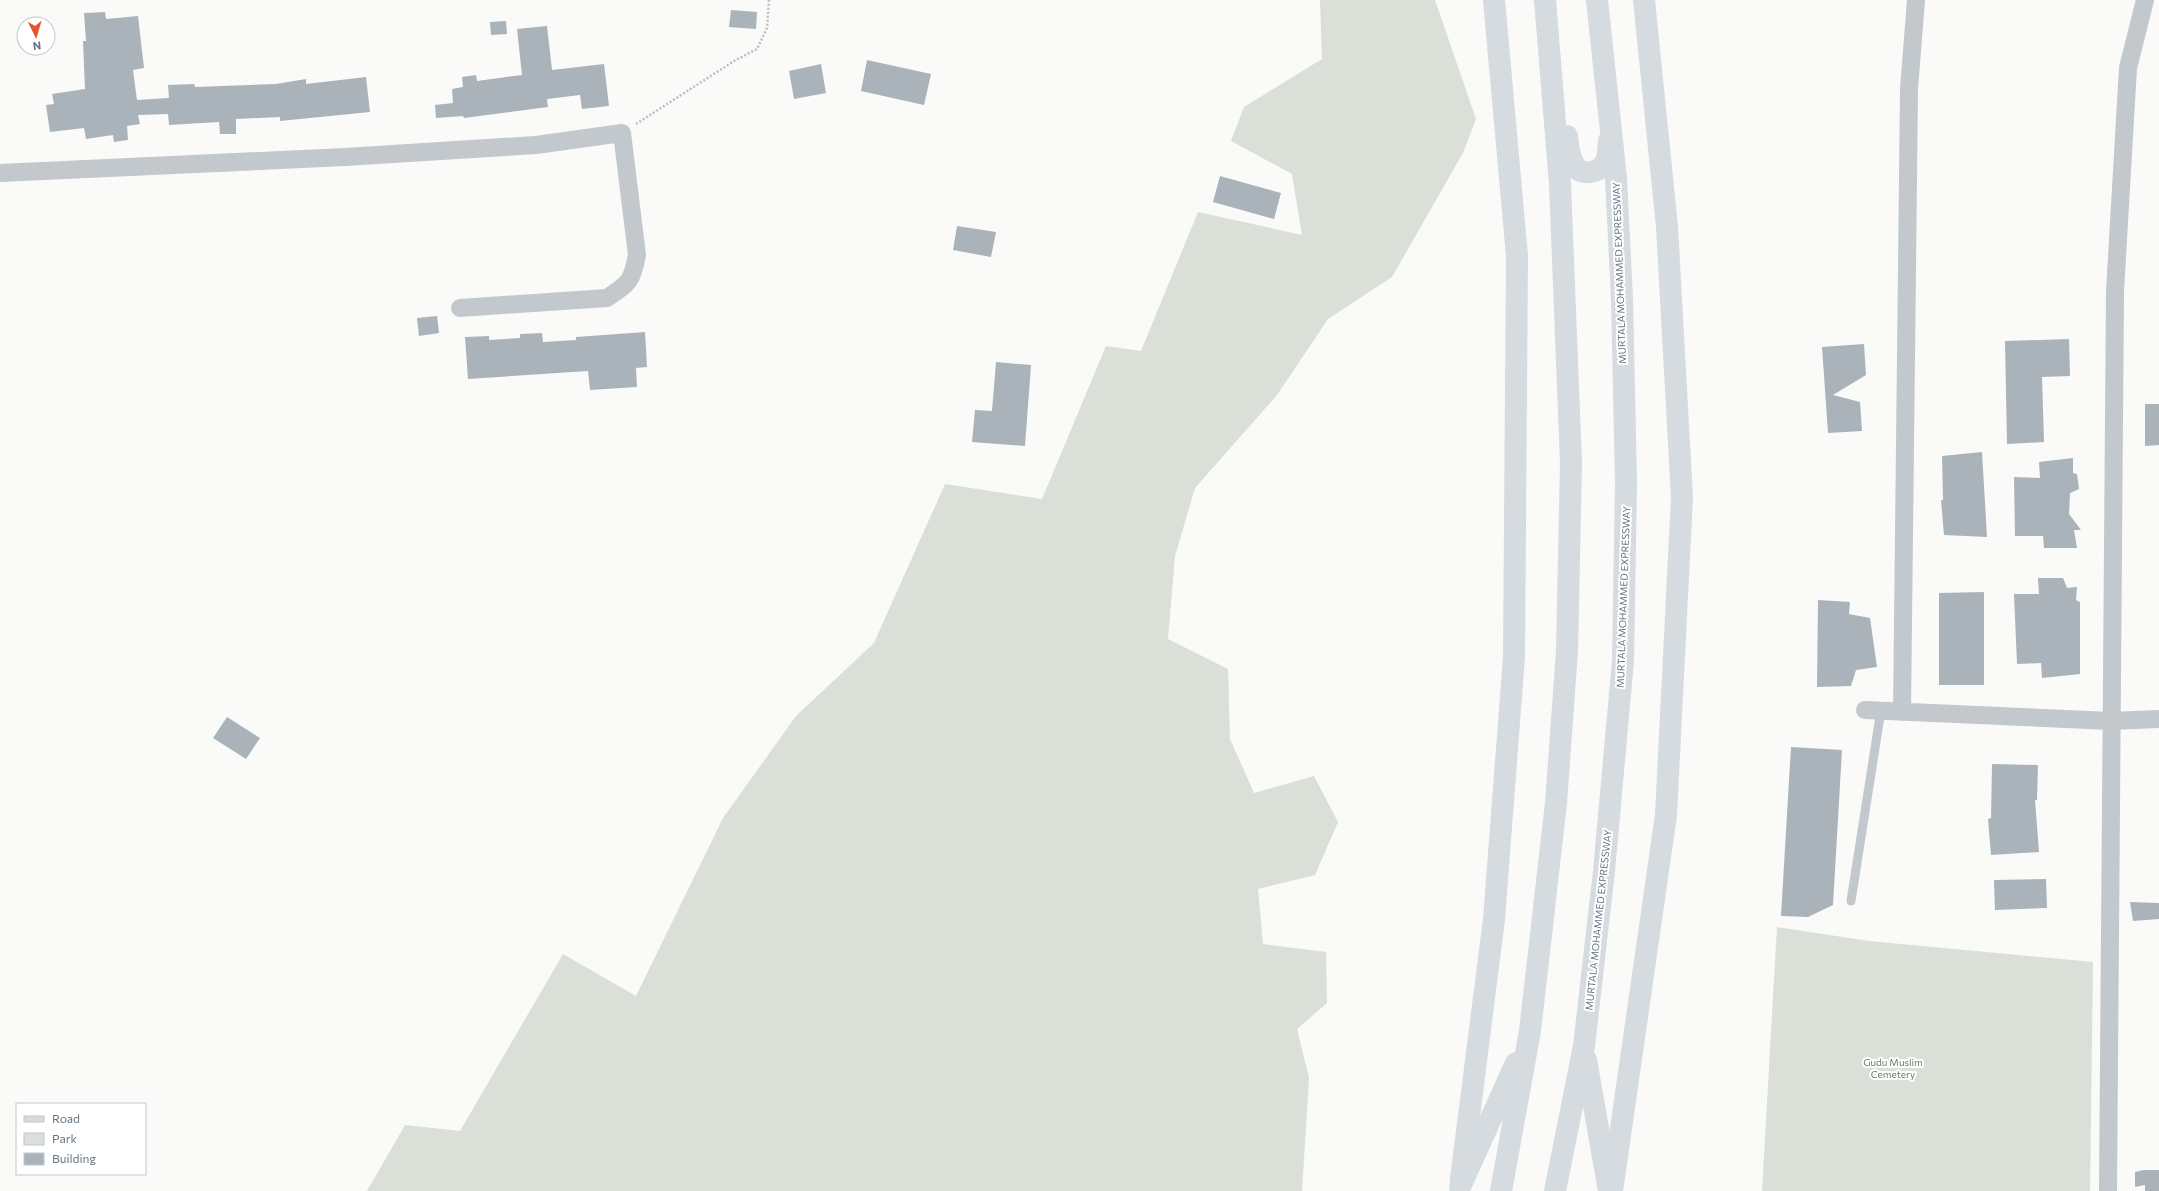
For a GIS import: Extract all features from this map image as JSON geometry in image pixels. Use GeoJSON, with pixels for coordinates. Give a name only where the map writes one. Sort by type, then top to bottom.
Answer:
{"type":"FeatureCollection","features":[{"type":"Feature","properties":{"kind":"main road"},"geometry":{"type":"LineString","coordinates":[[1460,1189],[1494,919],[1514,657],[1517,256],[1494,0]]}},
{"type":"Feature","properties":{"kind":"main road"},"geometry":{"type":"LineString","coordinates":[[1501,1191],[1530,1031],[1557,781],[1567,651],[1571,486],[1560,184],[1545,0]]}},
{"type":"Feature","properties":{"kind":"main road","name":"MURTALA MOHAMMED EXPRESSWAY"},"geometry":{"type":"LineString","coordinates":[[1555,1191],[1584,1046],[1604,871],[1623,661],[1626,483],[1623,345],[1616,178],[1597,0]]}},
{"type":"Feature","properties":{"kind":"main road"},"geometry":{"type":"LineString","coordinates":[[1610,1191],[1666,814],[1682,497],[1667,227],[1644,0]]}},
{"type":"Feature","properties":{"kind":"main road"},"geometry":{"type":"LineString","coordinates":[[1550,60],[1561,92],[1569,151],[1574,166],[1578,170],[1593,171],[1601,168],[1605,163],[1608,154],[1610,122]]}},
{"type":"Feature","properties":{"kind":"main road"},"geometry":{"type":"LineString","coordinates":[[1460,1189],[1530,1031]]}},
{"type":"Feature","properties":{"kind":"main road"},"geometry":{"type":"LineString","coordinates":[[1584,1046],[1610,1191]]}},
{"type":"Feature","properties":{"kind":"street"},"geometry":{"type":"LineString","coordinates":[[1902,712],[1909,89],[1916,0]]}},
{"type":"Feature","properties":{"kind":"street"},"geometry":{"type":"LineString","coordinates":[[2108,1191],[2115,291],[2128,68],[2145,0]]}},
{"type":"Feature","properties":{"kind":"street"},"geometry":{"type":"LineString","coordinates":[[0,173],[377,155],[536,145],[622,133],[637,255],[634,275],[623,287],[607,298],[460,308]]}},
{"type":"Feature","properties":{"kind":"street"},"geometry":{"type":"LineString","coordinates":[[1873,710],[2111,721],[2159,719]]}},
{"type":"Feature","properties":{"kind":"lane"},"geometry":{"type":"LineString","coordinates":[[1851,901],[1873,710]]}},
{"type":"Feature","properties":{"kind":"path"},"geometry":{"type":"LineString","coordinates":[[622,133],[734,61],[757,49],[767,28],[769,0]]}},
{"type":"Feature","properties":{"kind":"green space"},"geometry":{"type":"Polygon","coordinates":[[[1320,0],[1435,0],[1476,119],[1463,153],[1392,277],[1328,319],[1277,395],[1195,488],[1175,556],[1168,639],[1228,669],[1230,739],[1254,793],[1314,776],[1338,822],[1315,875],[1258,889],[1263,944],[1326,952],[1327,1003],[1297,1029],[1309,1078],[1302,1191],[367,1191],[405,1125],[460,1131],[563,954],[636,996],[723,818],[796,716],[874,643],[945,484],[1042,499],[1106,346],[1141,351],[1198,212],[1302,235],[1292,174],[1231,141],[1244,107],[1322,59],[1320,0]]]}},
{"type":"Feature","properties":{"kind":"green space","name":"Gudu Muslim Cemetery"},"geometry":{"type":"Polygon","coordinates":[[[1777,927],[1869,941],[2093,962],[2090,1191],[1762,1191],[1777,927]]]}},
{"type":"Feature","properties":{"kind":"building"},"geometry":{"type":"Polygon","coordinates":[[[731,10],[757,12],[756,29],[729,27],[731,10]]]}},
{"type":"Feature","properties":{"kind":"building"},"geometry":{"type":"Polygon","coordinates":[[[105,12],[106,19],[138,16],[144,68],[133,70],[137,100],[169,98],[168,85],[194,84],[195,87],[276,84],[306,79],[306,84],[366,77],[370,112],[280,121],[280,117],[236,119],[236,134],[220,134],[219,122],[169,125],[168,114],[138,115],[140,124],[127,126],[128,140],[114,142],[113,135],[86,139],[84,128],[50,132],[46,105],[54,104],[52,94],[85,89],[83,41],[86,41],[84,13],[105,12]]]}},
{"type":"Feature","properties":{"kind":"building"},"geometry":{"type":"Polygon","coordinates":[[[506,21],[507,34],[491,35],[490,22],[506,21]]]}},
{"type":"Feature","properties":{"kind":"building"},"geometry":{"type":"Polygon","coordinates":[[[547,26],[552,70],[604,64],[609,106],[582,109],[580,95],[547,99],[548,107],[464,118],[463,116],[436,118],[435,105],[453,103],[452,89],[463,87],[462,77],[476,75],[477,81],[522,75],[517,29],[547,26]]]}},
{"type":"Feature","properties":{"kind":"building"},"geometry":{"type":"Polygon","coordinates":[[[867,60],[931,74],[924,105],[861,91],[867,60]]]}},
{"type":"Feature","properties":{"kind":"building"},"geometry":{"type":"Polygon","coordinates":[[[821,64],[826,93],[794,99],[789,71],[821,64]]]}},
{"type":"Feature","properties":{"kind":"building"},"geometry":{"type":"Polygon","coordinates":[[[1220,176],[1281,193],[1274,219],[1213,202],[1220,176]]]}},
{"type":"Feature","properties":{"kind":"building"},"geometry":{"type":"Polygon","coordinates":[[[957,226],[996,232],[991,257],[953,250],[957,226]]]}},
{"type":"Feature","properties":{"kind":"building"},"geometry":{"type":"Polygon","coordinates":[[[437,316],[439,333],[419,336],[417,318],[437,316]]]}},
{"type":"Feature","properties":{"kind":"building"},"geometry":{"type":"Polygon","coordinates":[[[645,332],[647,367],[636,368],[637,387],[590,390],[588,371],[468,379],[465,337],[489,336],[489,340],[520,338],[520,334],[542,333],[543,342],[576,340],[576,337],[645,332]]]}},
{"type":"Feature","properties":{"kind":"building"},"geometry":{"type":"Polygon","coordinates":[[[2069,339],[2070,376],[2042,377],[2044,442],[2007,444],[2005,341],[2069,339]]]}},
{"type":"Feature","properties":{"kind":"building"},"geometry":{"type":"Polygon","coordinates":[[[1864,344],[1866,375],[1833,395],[1860,402],[1862,431],[1828,433],[1822,347],[1864,344]]]}},
{"type":"Feature","properties":{"kind":"building"},"geometry":{"type":"Polygon","coordinates":[[[996,362],[1031,365],[1025,446],[972,442],[975,410],[992,411],[996,362]]]}},
{"type":"Feature","properties":{"kind":"building"},"geometry":{"type":"Polygon","coordinates":[[[2145,404],[2159,404],[2159,445],[2145,446],[2145,404]]]}},
{"type":"Feature","properties":{"kind":"building"},"geometry":{"type":"Polygon","coordinates":[[[1982,452],[1987,537],[1944,535],[1941,500],[1943,500],[1942,456],[1982,452]]]}},
{"type":"Feature","properties":{"kind":"building"},"geometry":{"type":"Polygon","coordinates":[[[2073,458],[2073,473],[2077,474],[2079,489],[2070,493],[2069,514],[2081,530],[2074,530],[2077,548],[2044,548],[2043,536],[2015,536],[2014,477],[2040,478],[2039,462],[2073,458]]]}},
{"type":"Feature","properties":{"kind":"building"},"geometry":{"type":"Polygon","coordinates":[[[2038,578],[2063,578],[2067,588],[2077,587],[2076,600],[2080,602],[2080,674],[2042,678],[2041,663],[2017,664],[2014,594],[2039,594],[2038,578]]]}},
{"type":"Feature","properties":{"kind":"building"},"geometry":{"type":"Polygon","coordinates":[[[1984,592],[1984,685],[1939,685],[1939,593],[1984,592]]]}},
{"type":"Feature","properties":{"kind":"building"},"geometry":{"type":"Polygon","coordinates":[[[1818,600],[1850,602],[1849,614],[1870,618],[1877,667],[1856,670],[1851,686],[1817,687],[1818,600]]]}},
{"type":"Feature","properties":{"kind":"building"},"geometry":{"type":"Polygon","coordinates":[[[227,717],[260,738],[246,759],[213,738],[227,717]]]}},
{"type":"Feature","properties":{"kind":"building"},"geometry":{"type":"Polygon","coordinates":[[[1791,747],[1842,750],[1833,905],[1808,917],[1781,916],[1791,747]]]}},
{"type":"Feature","properties":{"kind":"building"},"geometry":{"type":"Polygon","coordinates":[[[1992,764],[2038,765],[2037,800],[2035,800],[2039,852],[1991,855],[1988,819],[1991,818],[1992,764]]]}},
{"type":"Feature","properties":{"kind":"building"},"geometry":{"type":"Polygon","coordinates":[[[2046,879],[2047,908],[1995,910],[1994,880],[2046,879]]]}},
{"type":"Feature","properties":{"kind":"building"},"geometry":{"type":"Polygon","coordinates":[[[2130,902],[2159,903],[2159,919],[2133,921],[2130,902]]]}},
{"type":"Feature","properties":{"kind":"building"},"geometry":{"type":"Polygon","coordinates":[[[2144,1170],[2159,1170],[2159,1191],[2145,1191],[2145,1185],[2135,1187],[2135,1172],[2144,1170]]]}}]}
